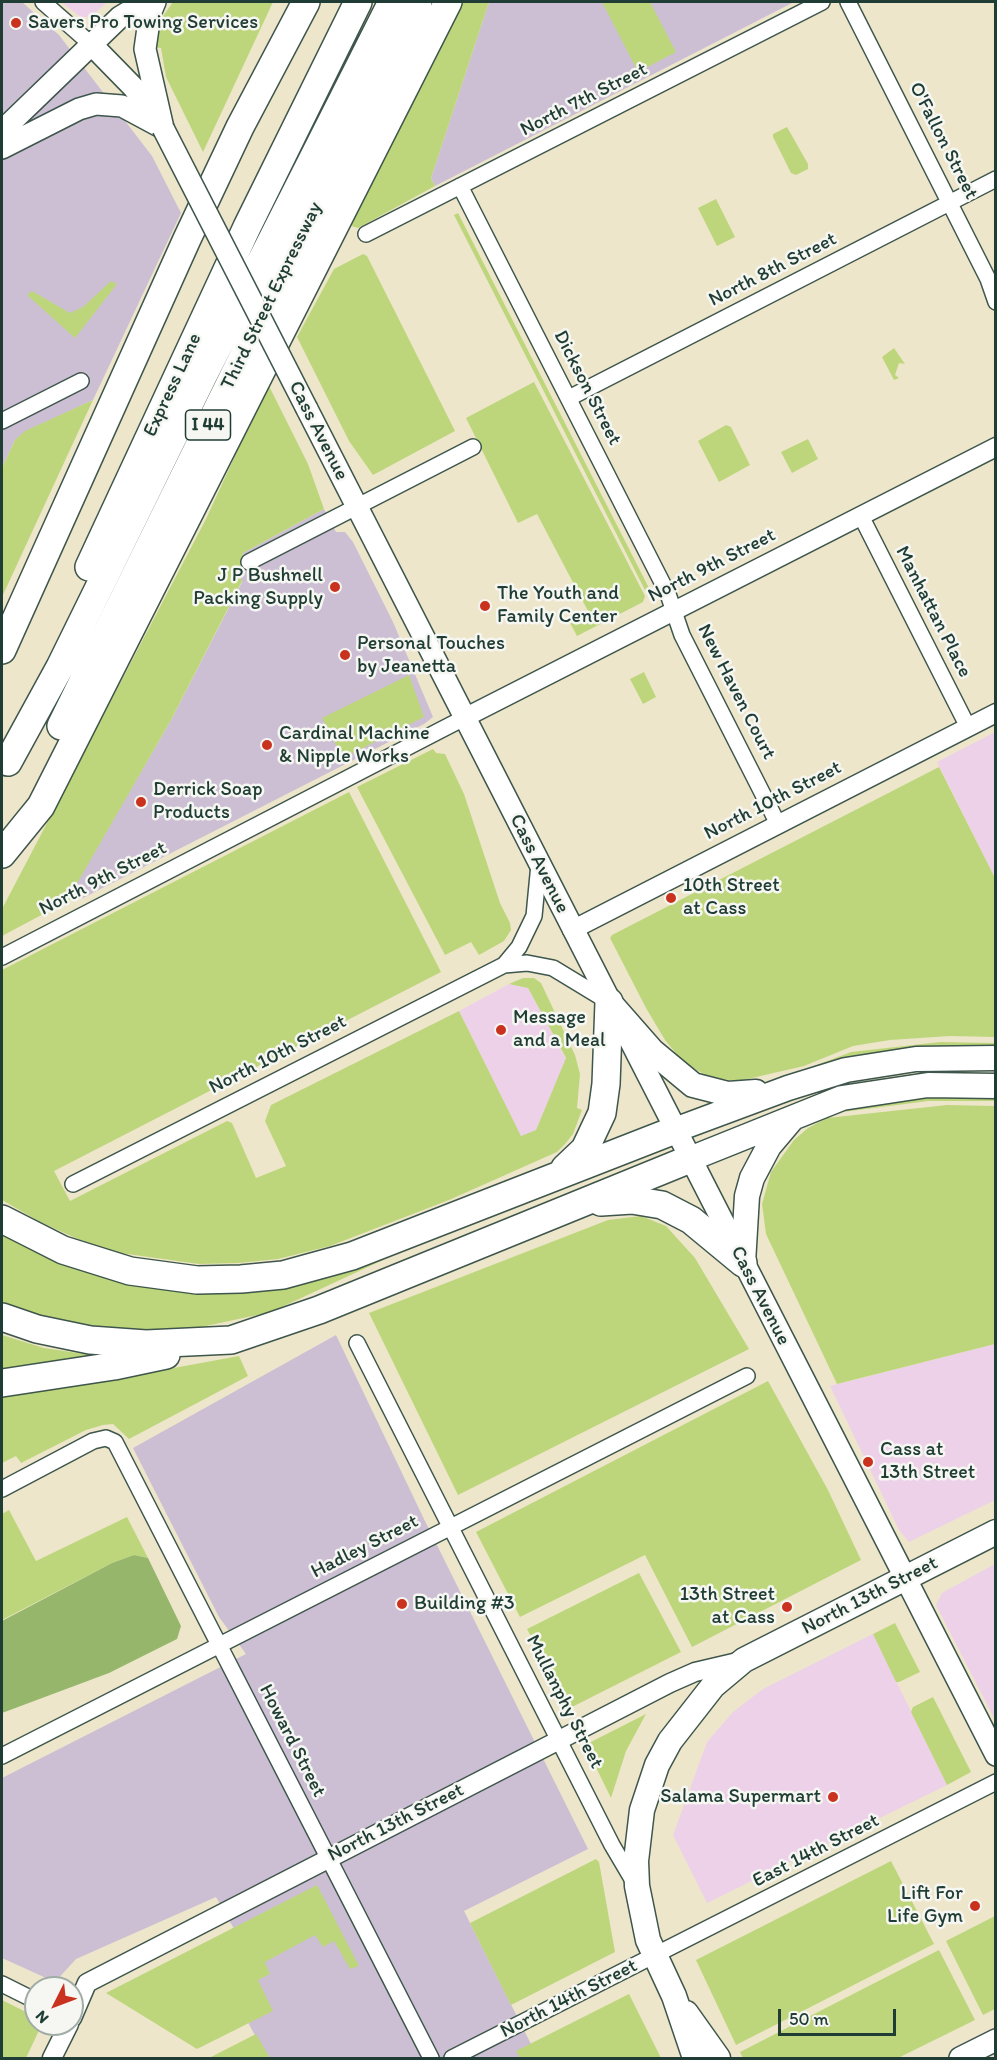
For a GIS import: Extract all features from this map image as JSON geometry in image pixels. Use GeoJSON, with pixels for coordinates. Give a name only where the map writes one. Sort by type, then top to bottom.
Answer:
{"type":"FeatureCollection","features":[{"type":"Feature","properties":{"kind":"highway"},"geometry":{"type":"LineString","coordinates":[[2,650],[191,229],[244,117],[306,2]]}},
{"type":"Feature","properties":{"kind":"highway","name":"Express Lane"},"geometry":{"type":"LineString","coordinates":[[5,769],[57,634],[247,227],[357,2]]}},
{"type":"Feature","properties":{"kind":"highway"},"geometry":{"type":"LineString","coordinates":[[5,769],[60,667],[202,376],[392,2]]}},
{"type":"Feature","properties":{"kind":"highway","name":"Third Street Expressway"},"geometry":{"type":"LineString","coordinates":[[2,849],[418,2]]}},
{"type":"Feature","properties":{"kind":"highway"},"geometry":{"type":"LineString","coordinates":[[2,854],[41,806],[448,2]]}},
{"type":"Feature","properties":{"kind":"highway"},"geometry":{"type":"LineString","coordinates":[[558,1174],[585,1149],[602,1113],[606,1084],[609,1002]]}},
{"type":"Feature","properties":{"kind":"highway"},"geometry":{"type":"LineString","coordinates":[[2,1219],[57,1248],[117,1268],[171,1278],[241,1279],[283,1275],[337,1261],[675,1130]]}},
{"type":"Feature","properties":{"kind":"highway"},"geometry":{"type":"LineString","coordinates":[[2,1383],[114,1366],[231,1340],[319,1310],[690,1159]]}},
{"type":"Feature","properties":{"kind":"highway"},"geometry":{"type":"LineString","coordinates":[[573,1206],[632,1200],[662,1205],[691,1220],[743,1263]]}},
{"type":"Feature","properties":{"kind":"highway"},"geometry":{"type":"LineString","coordinates":[[2,1317],[37,1329],[90,1340],[146,1344],[231,1340]]}},
{"type":"Feature","properties":{"kind":"main road"},"geometry":{"type":"LineString","coordinates":[[155,2],[150,14],[145,49],[163,128]]}},
{"type":"Feature","properties":{"kind":"main road"},"geometry":{"type":"LineString","coordinates":[[2,131],[136,4]]}},
{"type":"Feature","properties":{"kind":"main road","name":"Cass Avenue"},"geometry":{"type":"LineString","coordinates":[[92,45],[134,88],[163,128],[996,1755]]}},
{"type":"Feature","properties":{"kind":"main road"},"geometry":{"type":"LineString","coordinates":[[2,148],[80,109],[96,104],[122,106],[163,128]]}},
{"type":"Feature","properties":{"kind":"main road"},"geometry":{"type":"LineString","coordinates":[[609,1002],[652,1051],[693,1085],[728,1094],[788,1088]]}},
{"type":"Feature","properties":{"kind":"main road"},"geometry":{"type":"LineString","coordinates":[[675,1130],[788,1088],[846,1070],[883,1063],[940,1057],[996,1058]]}},
{"type":"Feature","properties":{"kind":"main road"},"geometry":{"type":"LineString","coordinates":[[690,1159],[794,1115],[842,1098],[928,1085],[996,1086]]}},
{"type":"Feature","properties":{"kind":"main road"},"geometry":{"type":"LineString","coordinates":[[743,1263],[747,1196],[752,1178],[769,1146],[794,1115]]}},
{"type":"Feature","properties":{"kind":"main road","name":"North 13th Street"},"geometry":{"type":"LineString","coordinates":[[674,1996],[655,1957],[642,1918],[636,1861],[642,1810],[657,1765],[670,1741],[697,1703],[744,1660],[996,1532]]}},
{"type":"Feature","properties":{"kind":"main road"},"geometry":{"type":"LineString","coordinates":[[674,1996],[695,2058]]}},
{"type":"Feature","properties":{"kind":"main road"},"geometry":{"type":"LineString","coordinates":[[674,1996],[718,2058]]}},
{"type":"Feature","properties":{"kind":"main road"},"geometry":{"type":"LineString","coordinates":[[960,2058],[996,2040]]}},
{"type":"Feature","properties":{"kind":"street","name":"Cass Avenue"},"geometry":{"type":"LineString","coordinates":[[43,2],[92,45]]}},
{"type":"Feature","properties":{"kind":"street","name":"North 7th Street"},"geometry":{"type":"LineString","coordinates":[[366,234],[822,2]]}},
{"type":"Feature","properties":{"kind":"street","name":"O'Fallon Street"},"geometry":{"type":"LineString","coordinates":[[848,2],[988,279],[996,302]]}},
{"type":"Feature","properties":{"kind":"street","name":"North 8th Street"},"geometry":{"type":"LineString","coordinates":[[569,398],[996,179]]}},
{"type":"Feature","properties":{"kind":"street","name":"Dickson Street"},"geometry":{"type":"LineString","coordinates":[[460,186],[668,594],[674,611]]}},
{"type":"Feature","properties":{"kind":"street"},"geometry":{"type":"LineString","coordinates":[[2,421],[81,381]]}},
{"type":"Feature","properties":{"kind":"street"},"geometry":{"type":"LineString","coordinates":[[249,561],[473,447]]}},
{"type":"Feature","properties":{"kind":"street","name":"North 9th Street"},"geometry":{"type":"LineString","coordinates":[[2,957],[996,447]]}},
{"type":"Feature","properties":{"kind":"street","name":"Manhattan Place"},"geometry":{"type":"LineString","coordinates":[[861,516],[968,727]]}},
{"type":"Feature","properties":{"kind":"street","name":"New Haven Court"},"geometry":{"type":"LineString","coordinates":[[674,611],[682,635],[778,824]]}},
{"type":"Feature","properties":{"kind":"street","name":"North 10th Street"},"geometry":{"type":"LineString","coordinates":[[572,930],[996,713]]}},
{"type":"Feature","properties":{"kind":"street","name":"North 10th Street"},"geometry":{"type":"LineString","coordinates":[[504,965],[519,947],[534,916],[538,864]]}},
{"type":"Feature","properties":{"kind":"street","name":"North 10th Street"},"geometry":{"type":"LineString","coordinates":[[73,1184],[504,965],[527,963],[553,968],[609,1002]]}},
{"type":"Feature","properties":{"kind":"street","name":"Mullanphy Street"},"geometry":{"type":"LineString","coordinates":[[357,1343],[612,1845],[637,1886]]}},
{"type":"Feature","properties":{"kind":"street","name":"Hadley Street"},"geometry":{"type":"LineString","coordinates":[[2,1756],[219,1643],[747,1376]]}},
{"type":"Feature","properties":{"kind":"street","name":"Howard Street"},"geometry":{"type":"LineString","coordinates":[[2,1489],[93,1441],[106,1438],[115,1443],[431,2058]]}},
{"type":"Feature","properties":{"kind":"street","name":"North 13th Street"},"geometry":{"type":"LineString","coordinates":[[84,1990],[87,1983],[328,1857],[695,1672],[744,1660]]}},
{"type":"Feature","properties":{"kind":"street","name":"East 14th Street"},"geometry":{"type":"LineString","coordinates":[[655,1957],[996,1782]]}},
{"type":"Feature","properties":{"kind":"street","name":"North 14th Street"},"geometry":{"type":"LineString","coordinates":[[452,2058],[655,1957]]}},
{"type":"Feature","properties":{"kind":"street"},"geometry":{"type":"LineString","coordinates":[[2,1984],[24,1995]]}},
{"type":"Feature","properties":{"kind":"street"},"geometry":{"type":"LineString","coordinates":[[52,2058],[63,2036]]}},
{"type":"Feature","properties":{"kind":"shaded area"},"geometry":{"type":"Polygon","coordinates":[[[2,2],[22,2],[59,35],[152,156],[181,213],[93,400],[25,432],[15,440],[2,468],[2,2]]]}},
{"type":"Feature","properties":{"kind":"shaded area"},"geometry":{"type":"Polygon","coordinates":[[[61,2],[107,2],[93,15],[82,18],[61,2]]]}},
{"type":"Feature","properties":{"kind":"shaded area"},"geometry":{"type":"Polygon","coordinates":[[[489,2],[794,2],[435,186],[431,178],[489,2]]]}},
{"type":"Feature","properties":{"kind":"shaded area"},"geometry":{"type":"Polygon","coordinates":[[[324,509],[336,532],[345,532],[353,542],[393,622],[433,717],[424,724],[81,899],[74,887],[171,720],[242,582],[239,574],[243,553],[324,509]]]}},
{"type":"Feature","properties":{"kind":"shaded area"},"geometry":{"type":"Polygon","coordinates":[[[995,732],[995,878],[937,762],[995,732]]]}},
{"type":"Feature","properties":{"kind":"shaded area"},"geometry":{"type":"Polygon","coordinates":[[[509,984],[528,988],[566,1059],[536,1130],[521,1137],[459,1011],[509,984]]]}},
{"type":"Feature","properties":{"kind":"shaded area"},"geometry":{"type":"Polygon","coordinates":[[[336,1335],[423,1517],[588,1849],[464,1911],[538,2058],[267,2058],[219,1968],[247,1952],[216,1897],[76,1959],[60,1976],[42,1976],[2,1958],[2,1778],[246,1654],[219,1617],[133,1448],[336,1335]]]}},
{"type":"Feature","properties":{"kind":"shaded area"},"geometry":{"type":"Polygon","coordinates":[[[995,1344],[995,1500],[909,1542],[899,1530],[830,1386],[995,1344]]]}},
{"type":"Feature","properties":{"kind":"shaded area"},"geometry":{"type":"Polygon","coordinates":[[[995,1564],[995,1720],[936,1605],[942,1593],[995,1564]]]}},
{"type":"Feature","properties":{"kind":"shaded area"},"geometry":{"type":"Polygon","coordinates":[[[873,1634],[947,1785],[707,1903],[673,1835],[707,1742],[733,1712],[763,1689],[873,1634]]]}},
{"type":"Feature","properties":{"kind":"green space"},"geometry":{"type":"Polygon","coordinates":[[[173,2],[273,2],[203,152],[166,77],[161,48],[154,47],[158,23],[173,2]]]}},
{"type":"Feature","properties":{"kind":"green space"},"geometry":{"type":"Polygon","coordinates":[[[460,2],[489,2],[431,178],[435,186],[358,228],[345,224],[460,2]]]}},
{"type":"Feature","properties":{"kind":"green space"},"geometry":{"type":"Polygon","coordinates":[[[602,2],[650,2],[676,52],[638,72],[602,2]]]}},
{"type":"Feature","properties":{"kind":"green space"},"geometry":{"type":"Polygon","coordinates":[[[787,127],[808,164],[808,169],[796,175],[791,173],[773,137],[773,134],[787,127]]]}},
{"type":"Feature","properties":{"kind":"green space"},"geometry":{"type":"Polygon","coordinates":[[[716,199],[735,237],[717,246],[698,208],[716,199]]]}},
{"type":"Feature","properties":{"kind":"green space"},"geometry":{"type":"Polygon","coordinates":[[[458,213],[652,594],[648,596],[454,215],[458,213]]]}},
{"type":"Feature","properties":{"kind":"green space"},"geometry":{"type":"Polygon","coordinates":[[[363,254],[367,256],[455,431],[373,475],[349,441],[297,337],[334,269],[363,254]]]}},
{"type":"Feature","properties":{"kind":"green space"},"geometry":{"type":"Polygon","coordinates":[[[111,281],[117,284],[75,338],[27,295],[32,291],[70,313],[83,307],[111,281]]]}},
{"type":"Feature","properties":{"kind":"green space"},"geometry":{"type":"Polygon","coordinates":[[[894,348],[905,364],[899,363],[895,375],[899,378],[894,380],[882,357],[894,348]]]}},
{"type":"Feature","properties":{"kind":"green space"},"geometry":{"type":"Polygon","coordinates":[[[534,382],[645,596],[643,602],[577,636],[569,621],[588,611],[537,514],[518,523],[466,418],[534,382]]]}},
{"type":"Feature","properties":{"kind":"green space"},"geometry":{"type":"Polygon","coordinates":[[[268,384],[308,464],[324,509],[243,553],[239,573],[242,581],[171,720],[75,887],[79,895],[2,936],[2,909],[206,519],[268,384]]]}},
{"type":"Feature","properties":{"kind":"green space"},"geometry":{"type":"Polygon","coordinates":[[[93,400],[2,597],[2,468],[15,440],[25,431],[93,400]]]}},
{"type":"Feature","properties":{"kind":"green space"},"geometry":{"type":"Polygon","coordinates":[[[726,425],[731,427],[750,465],[719,482],[698,441],[726,425]]]}},
{"type":"Feature","properties":{"kind":"green space"},"geometry":{"type":"Polygon","coordinates":[[[808,439],[818,459],[792,473],[781,452],[808,439]]]}},
{"type":"Feature","properties":{"kind":"green space"},"geometry":{"type":"Polygon","coordinates":[[[644,672],[656,697],[643,704],[630,679],[644,672]]]}},
{"type":"Feature","properties":{"kind":"green space"},"geometry":{"type":"Polygon","coordinates":[[[409,675],[424,717],[343,758],[322,718],[409,675]]]}},
{"type":"Feature","properties":{"kind":"green space"},"geometry":{"type":"Polygon","coordinates":[[[433,749],[436,753],[445,754],[464,794],[500,903],[510,923],[511,930],[504,941],[479,955],[471,942],[445,955],[357,787],[433,749]]]}},
{"type":"Feature","properties":{"kind":"green space"},"geometry":{"type":"Polygon","coordinates":[[[939,767],[995,878],[995,1037],[950,1036],[890,1040],[853,1046],[804,1066],[739,1081],[711,1078],[684,1063],[665,1040],[646,1008],[610,938],[612,935],[939,767]]]}},
{"type":"Feature","properties":{"kind":"green space"},"geometry":{"type":"Polygon","coordinates":[[[349,792],[441,972],[54,1171],[70,1201],[227,1121],[232,1123],[256,1178],[286,1166],[265,1121],[271,1105],[459,1011],[521,1136],[536,1130],[566,1058],[528,988],[509,984],[523,978],[534,978],[541,983],[575,1055],[580,1074],[577,1108],[582,1110],[573,1134],[565,1144],[557,1152],[449,1200],[330,1246],[278,1259],[238,1263],[199,1264],[120,1253],[80,1240],[40,1222],[2,1200],[2,970],[349,792]]]}},
{"type":"Feature","properties":{"kind":"green space"},"geometry":{"type":"Polygon","coordinates":[[[940,1042],[995,1043],[995,1050],[814,1066],[851,1052],[940,1042]]]}},
{"type":"Feature","properties":{"kind":"green space"},"geometry":{"type":"Polygon","coordinates":[[[995,1094],[995,1101],[928,1101],[827,1114],[904,1096],[995,1094]]]}},
{"type":"Feature","properties":{"kind":"green space"},"geometry":{"type":"Polygon","coordinates":[[[947,1105],[995,1106],[995,1344],[837,1384],[766,1234],[762,1204],[771,1172],[794,1140],[808,1128],[827,1118],[947,1105]]]}},
{"type":"Feature","properties":{"kind":"green space"},"geometry":{"type":"Polygon","coordinates":[[[641,1216],[666,1226],[695,1258],[749,1349],[458,1495],[369,1313],[608,1220],[641,1216]]]}},
{"type":"Feature","properties":{"kind":"green space"},"geometry":{"type":"Polygon","coordinates":[[[2,1233],[50,1258],[129,1283],[157,1288],[215,1292],[411,1247],[271,1312],[192,1329],[154,1332],[68,1324],[2,1306],[2,1233]]]}},
{"type":"Feature","properties":{"kind":"green space"},"geometry":{"type":"Polygon","coordinates":[[[2,1335],[44,1348],[112,1358],[2,1374],[2,1335]]]}},
{"type":"Feature","properties":{"kind":"green space"},"geometry":{"type":"Polygon","coordinates":[[[239,1356],[248,1376],[129,1439],[113,1424],[103,1425],[86,1430],[21,1463],[16,1456],[2,1463],[2,1393],[152,1372],[239,1356]]]}},
{"type":"Feature","properties":{"kind":"green space"},"geometry":{"type":"Polygon","coordinates":[[[768,1381],[828,1490],[861,1560],[692,1647],[645,1555],[520,1617],[476,1532],[768,1381]]]}},
{"type":"Feature","properties":{"kind":"green space"},"geometry":{"type":"Polygon","coordinates":[[[9,1510],[36,1561],[127,1517],[148,1558],[134,1555],[112,1563],[2,1620],[2,1514],[9,1510]]]}},
{"type":"Feature","properties":{"kind":"green space"},"geometry":{"type":"Polygon","coordinates":[[[134,1555],[148,1558],[181,1626],[177,1639],[109,1673],[2,1713],[2,1621],[112,1563],[134,1555]]]}},
{"type":"Feature","properties":{"kind":"green space"},"geometry":{"type":"Polygon","coordinates":[[[639,1573],[681,1652],[568,1709],[527,1629],[639,1573]]]}},
{"type":"Feature","properties":{"kind":"green space"},"geometry":{"type":"Polygon","coordinates":[[[895,1623],[920,1672],[899,1682],[896,1682],[873,1634],[895,1623]]]}},
{"type":"Feature","properties":{"kind":"green space"},"geometry":{"type":"Polygon","coordinates":[[[933,1697],[971,1772],[947,1785],[911,1712],[913,1707],[933,1697]]]}},
{"type":"Feature","properties":{"kind":"green space"},"geometry":{"type":"Polygon","coordinates":[[[646,1714],[626,1751],[611,1798],[585,1745],[646,1714]]]}},
{"type":"Feature","properties":{"kind":"green space"},"geometry":{"type":"Polygon","coordinates":[[[596,1859],[599,1862],[615,1952],[511,2005],[470,1923],[596,1859]]]}},
{"type":"Feature","properties":{"kind":"green space"},"geometry":{"type":"Polygon","coordinates":[[[891,1861],[934,1944],[736,2045],[696,1960],[891,1861]]]}},
{"type":"Feature","properties":{"kind":"green space"},"geometry":{"type":"Polygon","coordinates":[[[317,1885],[359,1966],[350,1969],[334,1941],[323,1947],[315,1935],[265,1962],[270,1974],[258,1980],[273,2011],[197,2049],[106,1993],[317,1885]]]}},
{"type":"Feature","properties":{"kind":"green space"},"geometry":{"type":"Polygon","coordinates":[[[995,1916],[995,2009],[983,2015],[946,1941],[995,1916]]]}},
{"type":"Feature","properties":{"kind":"green space"},"geometry":{"type":"Polygon","coordinates":[[[939,1950],[975,2020],[898,2058],[743,2058],[740,2052],[939,1950]]]}},
{"type":"Feature","properties":{"kind":"green space"},"geometry":{"type":"Polygon","coordinates":[[[629,1994],[661,2058],[520,2058],[516,2051],[629,1994]]]}},
{"type":"Feature","properties":{"kind":"green space"},"geometry":{"type":"Polygon","coordinates":[[[2,2000],[24,2011],[24,2036],[36,2036],[26,2058],[2,2058],[2,2000]]]}},
{"type":"Feature","properties":{"kind":"green space"},"geometry":{"type":"Polygon","coordinates":[[[256,2034],[270,2058],[209,2058],[256,2034]]]}},
{"type":"Feature","properties":{"kind":"place","name":"Savers Pro Towing Services"},"geometry":{"type":"Point","coordinates":[16,23]}},
{"type":"Feature","properties":{"kind":"place","name":"J P Bushnell Packing Supply"},"geometry":{"type":"Point","coordinates":[335,587]}},
{"type":"Feature","properties":{"kind":"place","name":"The Youth and Family Center"},"geometry":{"type":"Point","coordinates":[485,606]}},
{"type":"Feature","properties":{"kind":"place","name":"Personal Touches by Jeanetta"},"geometry":{"type":"Point","coordinates":[345,655]}},
{"type":"Feature","properties":{"kind":"place","name":"Cardinal Machine & Nipple Works"},"geometry":{"type":"Point","coordinates":[267,745]}},
{"type":"Feature","properties":{"kind":"place","name":"Derrick Soap Products"},"geometry":{"type":"Point","coordinates":[141,802]}},
{"type":"Feature","properties":{"kind":"place","name":"10th Street at Cass"},"geometry":{"type":"Point","coordinates":[671,898]}},
{"type":"Feature","properties":{"kind":"place","name":"Message and a Meal"},"geometry":{"type":"Point","coordinates":[501,1030]}},
{"type":"Feature","properties":{"kind":"place","name":"Cass at 13th Street"},"geometry":{"type":"Point","coordinates":[868,1462]}},
{"type":"Feature","properties":{"kind":"place","name":"Building #3"},"geometry":{"type":"Point","coordinates":[402,1604]}},
{"type":"Feature","properties":{"kind":"place","name":"13th Street at Cass"},"geometry":{"type":"Point","coordinates":[787,1607]}},
{"type":"Feature","properties":{"kind":"place","name":"Salama Supermart"},"geometry":{"type":"Point","coordinates":[833,1797]}},
{"type":"Feature","properties":{"kind":"place","name":"Lift For Life Gym"},"geometry":{"type":"Point","coordinates":[975,1906]}}]}
